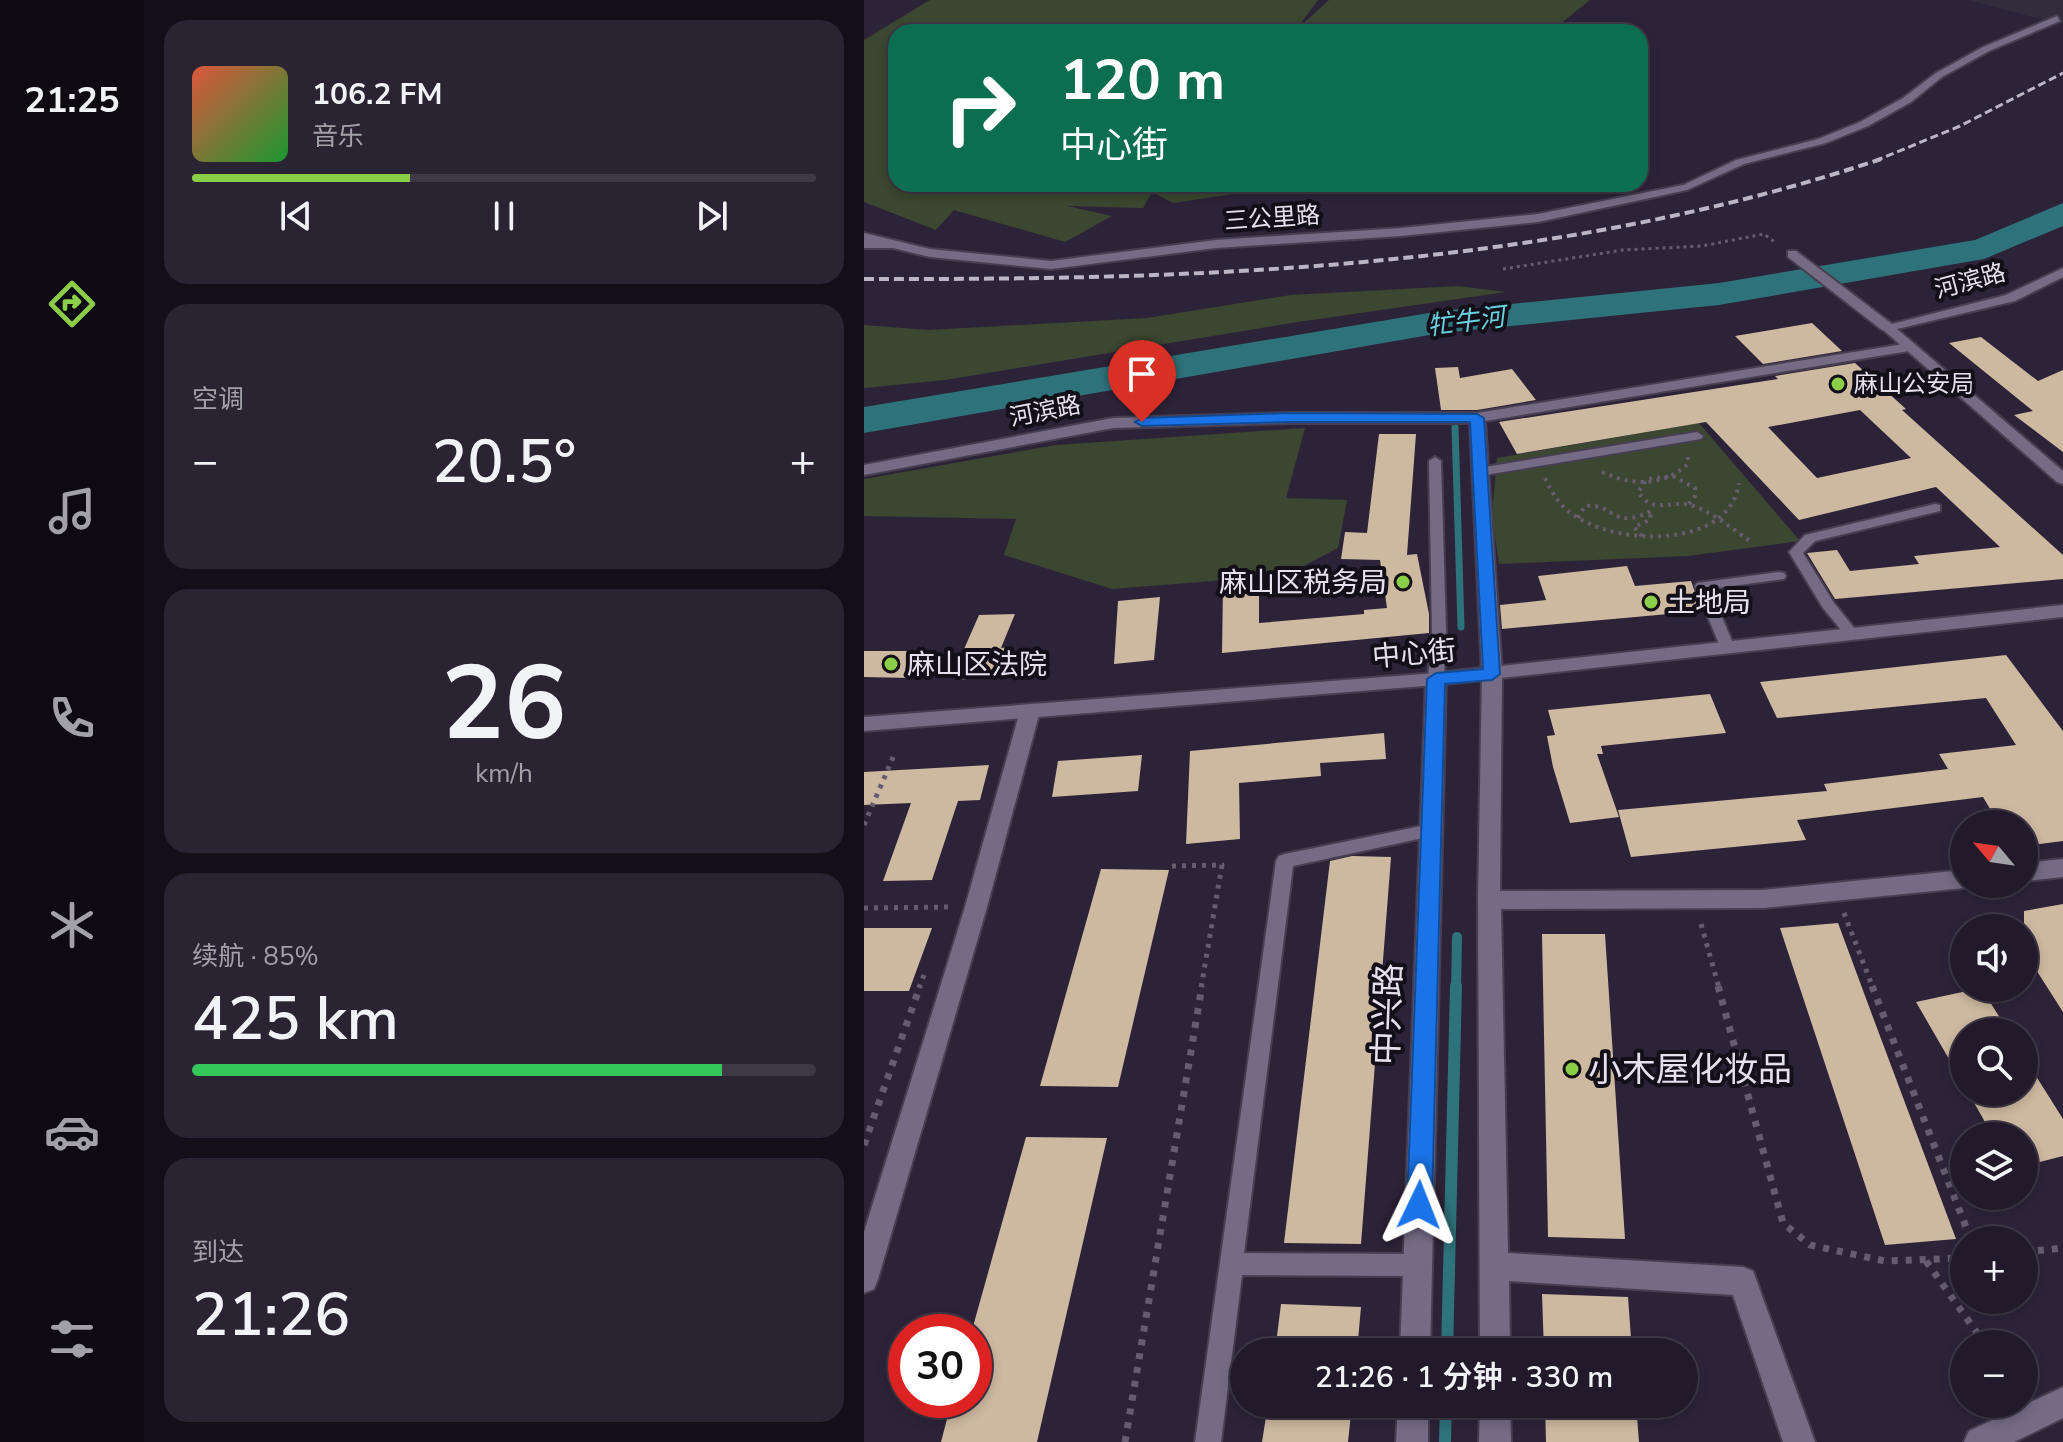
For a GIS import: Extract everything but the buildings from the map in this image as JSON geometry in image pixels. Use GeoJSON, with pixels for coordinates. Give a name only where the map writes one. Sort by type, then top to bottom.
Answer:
{"type":"FeatureCollection","features":[{"type":"Feature","properties":{"kind":"street","name":"三公里路"},"geometry":{"type":"LineString","coordinates":[[864,237],[930,253],[1051,265],[1216,244],[1401,232],[1538,218],[1683,188],[1740,162],[1822,141],[1864,124],[1907,100],[1939,75],[1986,49],[2057,19]]}},
{"type":"Feature","properties":{"kind":"street"},"geometry":{"type":"LineString","coordinates":[[864,244],[891,244]]}},
{"type":"Feature","properties":{"kind":"street"},"geometry":{"type":"LineString","coordinates":[[1792,254],[1887,327],[2063,479]]}},
{"type":"Feature","properties":{"kind":"street","name":"河滨路"},"geometry":{"type":"LineString","coordinates":[[1887,327],[2010,298],[2063,272]]}},
{"type":"Feature","properties":{"kind":"street","name":"河滨路"},"geometry":{"type":"LineString","coordinates":[[864,470],[1113,423],[1289,418],[1477,418],[1910,347]]}},
{"type":"Feature","properties":{"kind":"street"},"geometry":{"type":"LineString","coordinates":[[1477,418],[1492,674],[1489,900],[1495,1338]]}},
{"type":"Feature","properties":{"kind":"street","name":"中心街"},"geometry":{"type":"LineString","coordinates":[[864,724],[1492,674],[2063,611]]}},
{"type":"Feature","properties":{"kind":"street","name":"中兴路"},"geometry":{"type":"LineString","coordinates":[[1415,1338],[1436,679]]}},
{"type":"Feature","properties":{"kind":"street"},"geometry":{"type":"LineString","coordinates":[[864,1279],[976,907],[1030,711]]}},
{"type":"Feature","properties":{"kind":"street"},"geometry":{"type":"LineString","coordinates":[[2038,871],[2063,868]]}},
{"type":"Feature","properties":{"kind":"street"},"geometry":{"type":"LineString","coordinates":[[1489,900],[1763,899],[1950,880]]}},
{"type":"Feature","properties":{"kind":"street"},"geometry":{"type":"LineString","coordinates":[[1494,1266],[1743,1281],[1799,1442]]}},
{"type":"Feature","properties":{"kind":"street"},"geometry":{"type":"LineString","coordinates":[[1980,1442],[2063,1402]]}},
{"type":"Feature","properties":{"kind":"street"},"geometry":{"type":"LineString","coordinates":[[1412,1442],[1413,1418]]}},
{"type":"Feature","properties":{"kind":"street"},"geometry":{"type":"LineString","coordinates":[[1495,1418],[1495,1442]]}},
{"type":"Feature","properties":{"kind":"lane"},"geometry":{"type":"LineString","coordinates":[[1479,472],[1697,436]]}},
{"type":"Feature","properties":{"kind":"lane"},"geometry":{"type":"LineString","coordinates":[[1435,461],[1439,632],[1436,679]]}},
{"type":"Feature","properties":{"kind":"lane"},"geometry":{"type":"LineString","coordinates":[[1852,634],[1828,605],[1796,552],[1810,538],[1935,508]]}},
{"type":"Feature","properties":{"kind":"lane"},"geometry":{"type":"LineString","coordinates":[[1727,648],[1702,586],[1779,576]]}},
{"type":"Feature","properties":{"kind":"lane"},"geometry":{"type":"LineString","coordinates":[[1208,1442],[1285,861],[1431,830]]}},
{"type":"Feature","properties":{"kind":"lane"},"geometry":{"type":"LineString","coordinates":[[1231,1264],[1417,1265]]}},
{"type":"Feature","properties":{"kind":"path"},"geometry":{"type":"LineString","coordinates":[[1503,269],[1623,250],[1702,246],[1764,234],[1792,254]]}},
{"type":"Feature","properties":{"kind":"path"},"geometry":{"type":"LineString","coordinates":[[1584,454],[1594,467],[1616,479],[1656,482],[1677,477],[1688,464],[1687,450],[1679,439]]}},
{"type":"Feature","properties":{"kind":"path"},"geometry":{"type":"LineString","coordinates":[[1546,461],[1545,481],[1553,500],[1577,519],[1604,531],[1643,537],[1677,534],[1717,521],[1736,503],[1739,483]]}},
{"type":"Feature","properties":{"kind":"path"},"geometry":{"type":"LineString","coordinates":[[1577,519],[1585,506],[1597,505],[1611,518],[1624,520],[1651,508],[1674,508],[1689,504],[1695,488],[1690,482],[1658,475],[1646,478],[1639,485],[1642,499],[1651,508],[1650,520],[1634,527],[1643,537]]}},
{"type":"Feature","properties":{"kind":"path"},"geometry":{"type":"LineString","coordinates":[[1689,504],[1752,542]]}},
{"type":"Feature","properties":{"kind":"path"},"geometry":{"type":"LineString","coordinates":[[864,825],[894,755]]}},
{"type":"Feature","properties":{"kind":"path"},"geometry":{"type":"LineString","coordinates":[[1125,1442],[1222,865],[1172,866]]}},
{"type":"Feature","properties":{"kind":"path"},"geometry":{"type":"LineString","coordinates":[[1836,892],[1966,1226]]}},
{"type":"Feature","properties":{"kind":"path"},"geometry":{"type":"LineString","coordinates":[[1695,900],[1783,1223],[1810,1245],[1885,1261],[1950,1259]]}},
{"type":"Feature","properties":{"kind":"path"},"geometry":{"type":"LineString","coordinates":[[943,922],[949,907]]}},
{"type":"Feature","properties":{"kind":"path"},"geometry":{"type":"LineString","coordinates":[[864,908],[976,907]]}},
{"type":"Feature","properties":{"kind":"path"},"geometry":{"type":"LineString","coordinates":[[864,1145],[867,1126],[928,965]]}},
{"type":"Feature","properties":{"kind":"path"},"geometry":{"type":"LineString","coordinates":[[2038,1251],[2063,1248]]}},
{"type":"Feature","properties":{"kind":"path"},"geometry":{"type":"LineString","coordinates":[[1926,1260],[1975,1330]]}},
{"type":"Feature","properties":{"kind":"shaded area"},"geometry":{"type":"Polygon","coordinates":[[[1968,0],[2063,0],[2063,22],[2059,24],[1968,0]]]}},
{"type":"Feature","properties":{"kind":"green space"},"geometry":{"type":"Polygon","coordinates":[[[930,0],[1318,0],[1300,24],[890,24],[930,0]]]}},
{"type":"Feature","properties":{"kind":"green space"},"geometry":{"type":"Polygon","coordinates":[[[1329,0],[1590,0],[1560,24],[1303,24],[1329,0]]]}},
{"type":"Feature","properties":{"kind":"green space"},"geometry":{"type":"Polygon","coordinates":[[[888,25],[888,192],[1152,192],[1143,208],[1067,206],[1112,216],[1065,242],[954,210],[936,230],[864,202],[864,40],[888,25]]]}},
{"type":"Feature","properties":{"kind":"green space"},"geometry":{"type":"Polygon","coordinates":[[[1152,192],[1236,192],[1233,194],[1173,203],[1152,192]]]}},
{"type":"Feature","properties":{"kind":"green space"},"geometry":{"type":"Polygon","coordinates":[[[1458,286],[1506,292],[1291,323],[945,380],[864,388],[864,325],[928,330],[1147,318],[1291,295],[1458,286]]]}},
{"type":"Feature","properties":{"kind":"green space"},"geometry":{"type":"Polygon","coordinates":[[[1699,423],[1800,541],[1688,556],[1499,564],[1492,516],[1497,458],[1699,423]]]}},
{"type":"Feature","properties":{"kind":"green space"},"geometry":{"type":"Polygon","coordinates":[[[1305,428],[1286,498],[1347,500],[1338,548],[1286,575],[1112,589],[1004,555],[1016,519],[864,516],[864,479],[1056,445],[1305,428]]]}},
{"type":"Feature","properties":{"kind":"waterway","name":"牤牛河"},"geometry":{"type":"LineString","coordinates":[[864,420],[1441,322],[1719,294],[1984,249],[2063,213]]}},
{"type":"Feature","properties":{"kind":"waterway"},"geometry":{"type":"LineString","coordinates":[[1455,427],[1461,627]]}},
{"type":"Feature","properties":{"kind":"waterway"},"geometry":{"type":"LineString","coordinates":[[1456,988],[1457,937]]}},
{"type":"Feature","properties":{"kind":"waterway"},"geometry":{"type":"LineString","coordinates":[[1447,1338],[1456,986]]}},
{"type":"Feature","properties":{"kind":"waterway"},"geometry":{"type":"LineString","coordinates":[[1445,1442],[1446,1418]]}},
{"type":"Feature","properties":{"kind":"railway"},"geometry":{"type":"LineString","coordinates":[[1877,160],[1960,126],[2063,73]]}},
{"type":"Feature","properties":{"kind":"railway"},"geometry":{"type":"LineString","coordinates":[[1877,160],[1881,159]]}},
{"type":"Feature","properties":{"kind":"railway"},"geometry":{"type":"LineString","coordinates":[[864,279],[1121,276],[1378,261],[1505,246],[1632,224],[1757,196],[1877,160]]}},
{"type":"Feature","properties":{"kind":"place","name":"麻山公安局"},"geometry":{"type":"Point","coordinates":[1838,384]}},
{"type":"Feature","properties":{"kind":"place","name":"麻山区税务局"},"geometry":{"type":"Point","coordinates":[1403,582]}},
{"type":"Feature","properties":{"kind":"place","name":"土地局"},"geometry":{"type":"Point","coordinates":[1651,602]}},
{"type":"Feature","properties":{"kind":"place","name":"麻山区法院"},"geometry":{"type":"Point","coordinates":[891,664]}},
{"type":"Feature","properties":{"kind":"place","name":"小木屋化妆品"},"geometry":{"type":"Point","coordinates":[1572,1069]}},
{"type":"Feature","properties":{"kind":"route"},"geometry":{"type":"LineString","coordinates":[[1142,422],[1477,418],[1492,674],[1436,679],[1419,1205]]}}]}
